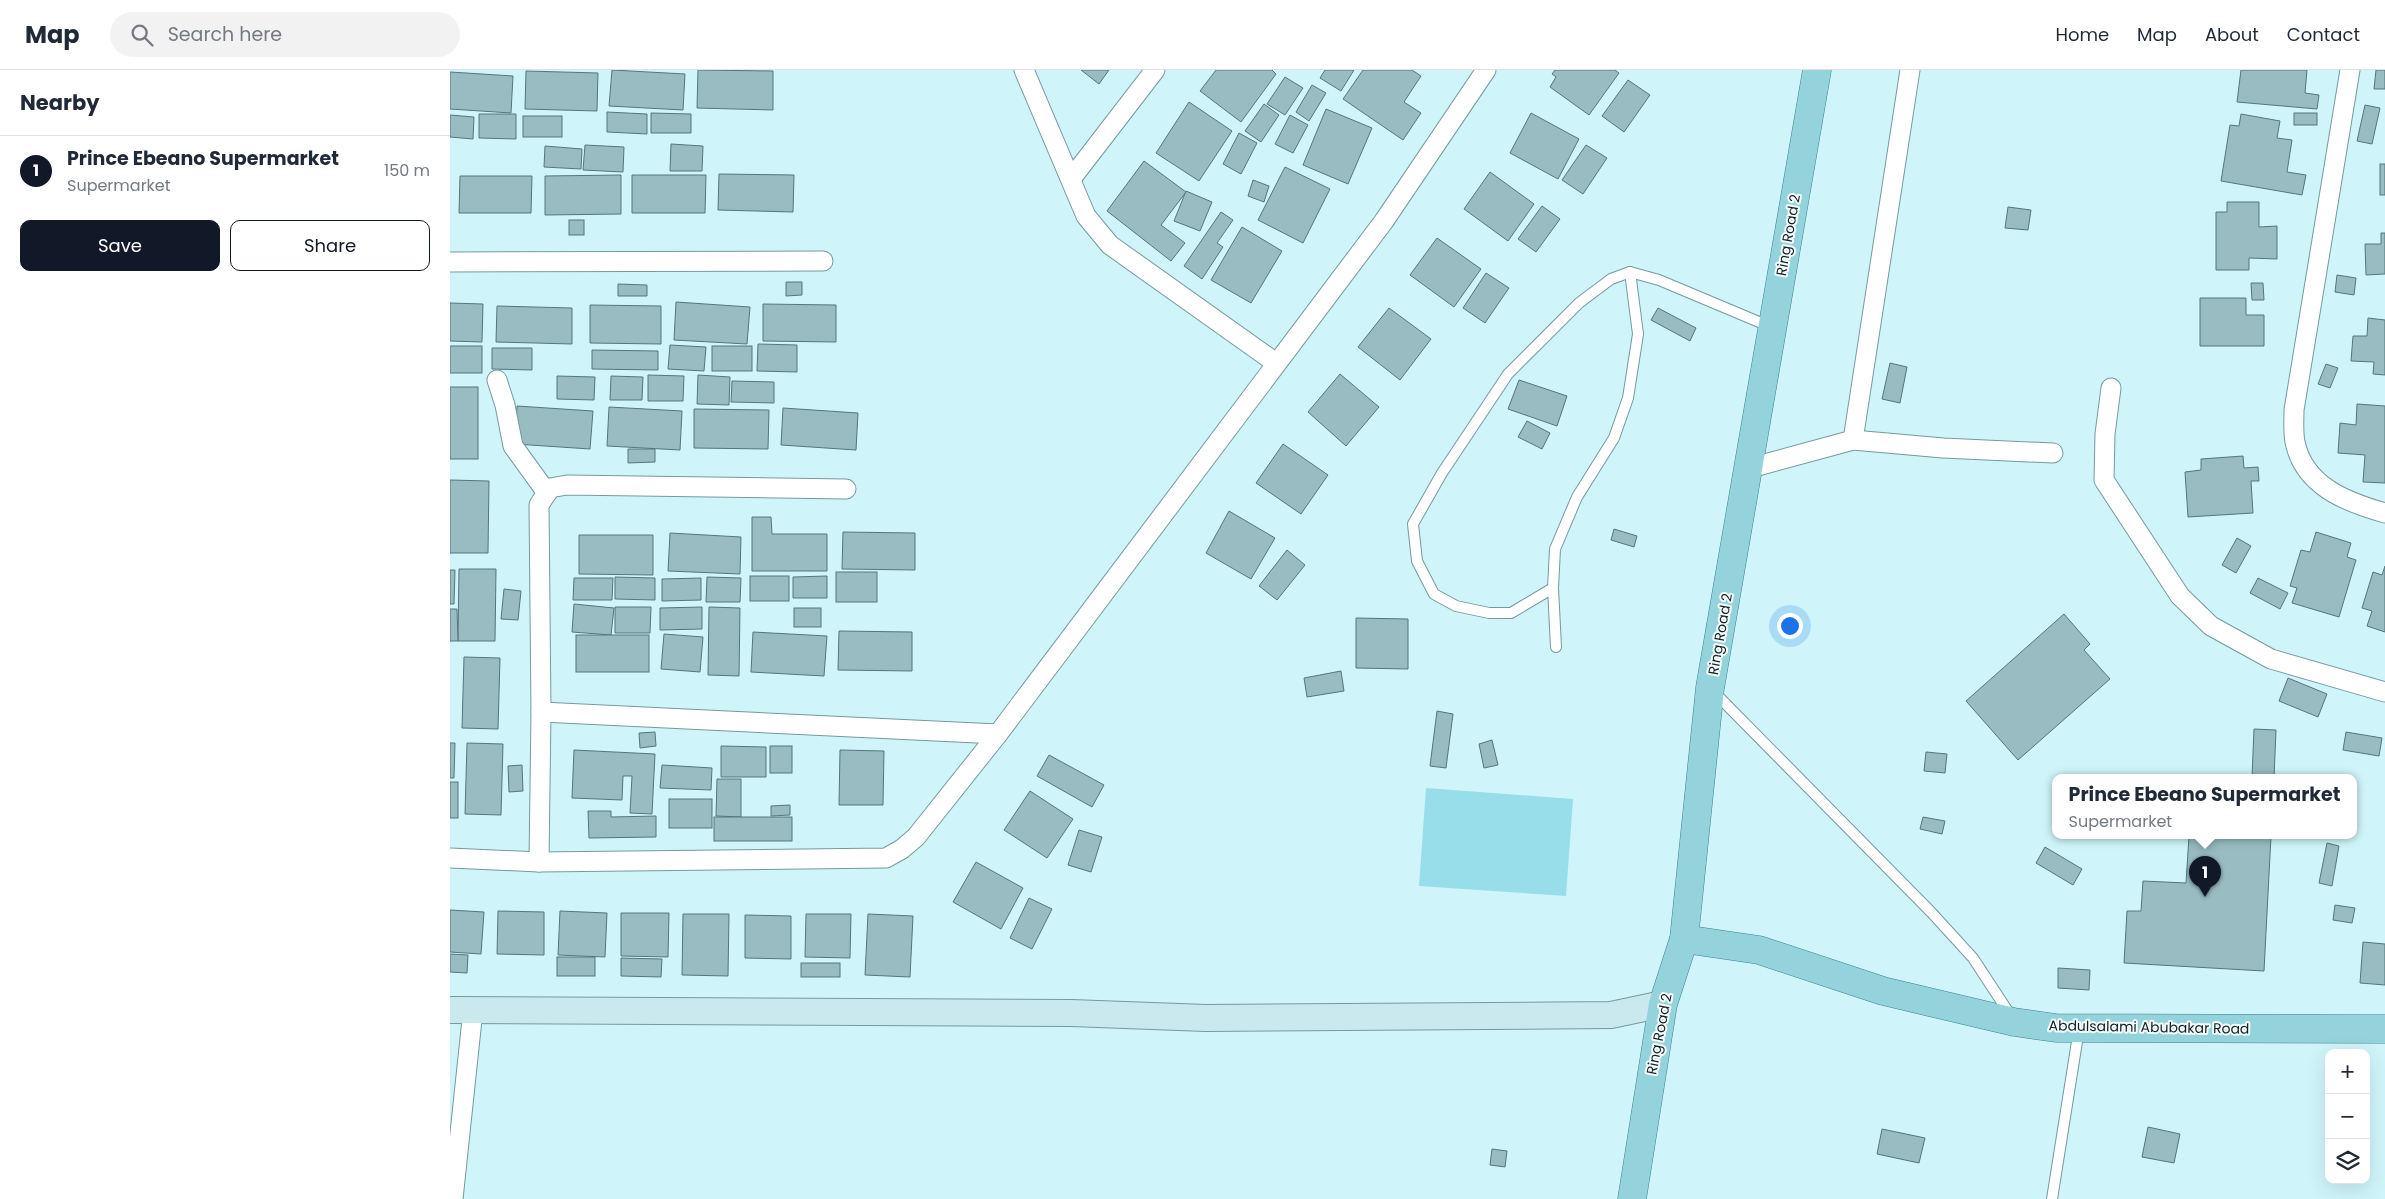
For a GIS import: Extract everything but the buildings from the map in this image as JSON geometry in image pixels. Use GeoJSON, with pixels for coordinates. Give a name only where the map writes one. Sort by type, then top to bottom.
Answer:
{"type":"FeatureCollection","features":[{"type":"Feature","properties":{"kind":"main road","name":"Ring Road 2"},"geometry":{"type":"LineString","coordinates":[[1632,1199],[1663,1004],[1684,939],[1710,688],[1750,468],[1772,327],[1818,70]]}},
{"type":"Feature","properties":{"kind":"main road","name":"Abdulsalami Abubakar Road"},"geometry":{"type":"LineString","coordinates":[[1684,939],[1759,950],[1883,991],[2014,1022],[2056,1028],[2385,1028]]}},
{"type":"Feature","properties":{"kind":"street"},"geometry":{"type":"LineString","coordinates":[[1024,70],[1086,216],[1110,245],[1276,363]]}},
{"type":"Feature","properties":{"kind":"street"},"geometry":{"type":"LineString","coordinates":[[1071,179],[1155,70]]}},
{"type":"Feature","properties":{"kind":"street"},"geometry":{"type":"LineString","coordinates":[[450,858],[539,862],[886,858],[902,849],[916,837],[998,734],[1384,222],[1486,70]]}},
{"type":"Feature","properties":{"kind":"street"},"geometry":{"type":"LineString","coordinates":[[1853,440],[1910,70]]}},
{"type":"Feature","properties":{"kind":"street"},"geometry":{"type":"LineString","coordinates":[[2350,70],[2294,410],[2295,441],[2301,460],[2319,484],[2354,504],[2385,513]]}},
{"type":"Feature","properties":{"kind":"street"},"geometry":{"type":"LineString","coordinates":[[450,262],[823,261]]}},
{"type":"Feature","properties":{"kind":"street"},"geometry":{"type":"LineString","coordinates":[[497,380],[505,405],[513,446],[547,493]]}},
{"type":"Feature","properties":{"kind":"street"},"geometry":{"type":"LineString","coordinates":[[2112,388],[2104,434],[2104,480],[2180,596],[2211,626],[2271,659],[2385,692]]}},
{"type":"Feature","properties":{"kind":"street"},"geometry":{"type":"LineString","coordinates":[[1750,468],[1853,440],[1943,448],[2053,454]]}},
{"type":"Feature","properties":{"kind":"street"},"geometry":{"type":"LineString","coordinates":[[539,862],[539,505],[550,488],[566,485],[846,489]]}},
{"type":"Feature","properties":{"kind":"street"},"geometry":{"type":"LineString","coordinates":[[540,712],[998,734]]}},
{"type":"Feature","properties":{"kind":"street"},"geometry":{"type":"LineString","coordinates":[[453,1199],[462,1010],[1071,1014],[1216,1018],[1612,1015],[1663,1004]]}},
{"type":"Feature","properties":{"kind":"lane"},"geometry":{"type":"LineString","coordinates":[[1553,588],[1511,613],[1489,613],[1456,606],[1434,594],[1417,561],[1413,524],[1442,473],[1508,374],[1579,303],[1612,279],[1630,272],[1659,280],[1772,327]]}},
{"type":"Feature","properties":{"kind":"lane"},"geometry":{"type":"LineString","coordinates":[[1556,647],[1553,588],[1555,549],[1577,497],[1614,438],[1628,398],[1638,334],[1630,272]]}},
{"type":"Feature","properties":{"kind":"lane"},"geometry":{"type":"LineString","coordinates":[[1710,688],[1931,912],[1973,958],[2014,1022]]}},
{"type":"Feature","properties":{"kind":"lane"},"geometry":{"type":"LineString","coordinates":[[2052,1199],[2079,1028]]}},
{"type":"Feature","properties":{"kind":"shaded area"},"geometry":{"type":"Polygon","coordinates":[[[1426,788],[1573,799],[1566,896],[1419,886],[1426,788]]]}},
{"type":"Feature","properties":{"kind":"place","name":"Prince Ebeano Supermarket"},"geometry":{"type":"Point","coordinates":[2205,897]}}]}
